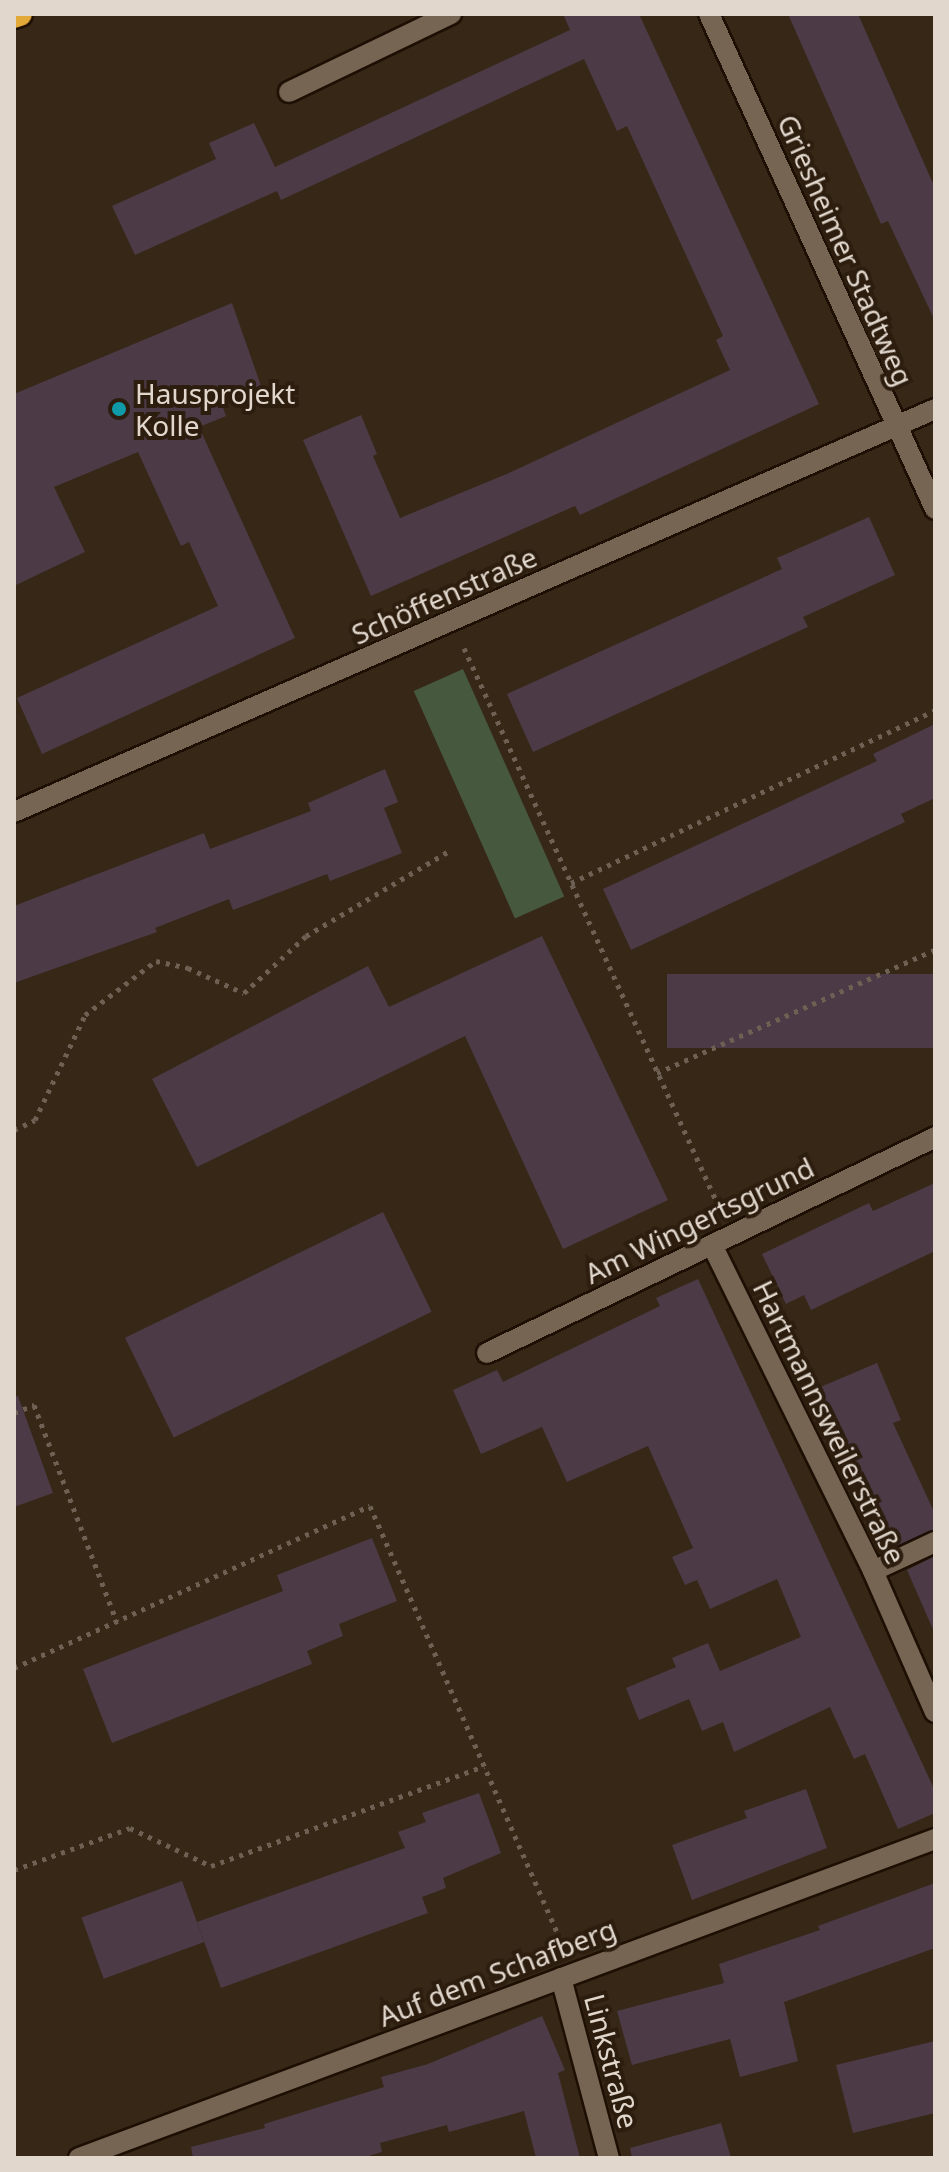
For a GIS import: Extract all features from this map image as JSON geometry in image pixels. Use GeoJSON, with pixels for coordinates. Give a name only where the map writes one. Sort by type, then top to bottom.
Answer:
{"type":"FeatureCollection","features":[{"type":"Feature","properties":{"kind":"highway"},"geometry":{"type":"LineString","coordinates":[[14,16],[20,14]]}},
{"type":"Feature","properties":{"kind":"street"},"geometry":{"type":"LineString","coordinates":[[289,92],[451,14]]}},
{"type":"Feature","properties":{"kind":"street","name":"Griesheimer Stadtweg"},"geometry":{"type":"LineString","coordinates":[[709,14],[935,509]]}},
{"type":"Feature","properties":{"kind":"street","name":"Schöffenstraße"},"geometry":{"type":"LineString","coordinates":[[14,812],[935,409]]}},
{"type":"Feature","properties":{"kind":"street","name":"Am Wingertsgrund"},"geometry":{"type":"LineString","coordinates":[[487,1353],[935,1137]]}},
{"type":"Feature","properties":{"kind":"street","name":"Hartmannsweilerstraße"},"geometry":{"type":"LineString","coordinates":[[712,1245],[873,1571],[935,1712]]}},
{"type":"Feature","properties":{"kind":"street"},"geometry":{"type":"LineString","coordinates":[[873,1571],[935,1542]]}},
{"type":"Feature","properties":{"kind":"street","name":"Auf dem Schafberg"},"geometry":{"type":"LineString","coordinates":[[79,2158],[935,1839]]}},
{"type":"Feature","properties":{"kind":"street","name":"Linkstraße"},"geometry":{"type":"LineString","coordinates":[[568,1974],[609,2158]]}},
{"type":"Feature","properties":{"kind":"path"},"geometry":{"type":"LineString","coordinates":[[452,622],[731,1235]]}},
{"type":"Feature","properties":{"kind":"path"},"geometry":{"type":"LineString","coordinates":[[571,883],[935,710]]}},
{"type":"Feature","properties":{"kind":"path"},"geometry":{"type":"LineString","coordinates":[[14,1130],[35,1120],[85,1015],[156,961],[188,968],[244,993],[306,936],[449,851]]}},
{"type":"Feature","properties":{"kind":"path"},"geometry":{"type":"LineString","coordinates":[[657,1073],[935,950]]}},
{"type":"Feature","properties":{"kind":"path"},"geometry":{"type":"LineString","coordinates":[[14,1413],[34,1405],[117,1622]]}},
{"type":"Feature","properties":{"kind":"path"},"geometry":{"type":"LineString","coordinates":[[14,1668],[370,1506],[484,1766],[568,1974]]}},
{"type":"Feature","properties":{"kind":"path"},"geometry":{"type":"LineString","coordinates":[[14,1870],[130,1828],[211,1866],[484,1766]]}},
{"type":"Feature","properties":{"kind":"green space"},"geometry":{"type":"Polygon","coordinates":[[[463,669],[564,896],[515,918],[414,691],[463,669]]]}},
{"type":"Feature","properties":{"kind":"building"},"geometry":{"type":"Polygon","coordinates":[[[563,14],[639,14],[819,404],[580,515],[575,506],[371,596],[303,440],[361,415],[377,454],[373,456],[400,518],[509,473],[730,370],[716,340],[723,336],[627,126],[617,131],[584,59],[281,200],[277,191],[135,255],[112,206],[216,159],[209,143],[254,123],[275,167],[570,30],[563,14]]]}},
{"type":"Feature","properties":{"kind":"building"},"geometry":{"type":"Polygon","coordinates":[[[788,14],[858,14],[935,188],[935,321],[888,221],[881,224],[788,14]]]}},
{"type":"Feature","properties":{"kind":"building"},"geometry":{"type":"Polygon","coordinates":[[[232,303],[261,386],[221,402],[226,416],[199,427],[295,638],[42,754],[17,698],[218,606],[189,542],[181,546],[138,452],[54,487],[85,552],[14,586],[14,394],[232,303]]]}},
{"type":"Feature","properties":{"kind":"building"},"geometry":{"type":"Polygon","coordinates":[[[869,517],[895,575],[803,617],[808,627],[533,752],[507,694],[782,569],[777,558],[869,517]]]}},
{"type":"Feature","properties":{"kind":"building"},"geometry":{"type":"Polygon","coordinates":[[[935,724],[935,798],[901,814],[905,822],[631,950],[603,889],[877,761],[873,754],[935,724]]]}},
{"type":"Feature","properties":{"kind":"building"},"geometry":{"type":"Polygon","coordinates":[[[385,769],[398,802],[384,808],[402,853],[330,881],[327,874],[233,910],[229,899],[155,928],[157,932],[14,983],[14,906],[204,833],[210,849],[311,811],[308,803],[385,769]]]}},
{"type":"Feature","properties":{"kind":"building"},"geometry":{"type":"Polygon","coordinates":[[[542,936],[668,1200],[563,1249],[465,1036],[197,1167],[152,1079],[368,966],[389,1007],[542,936]]]}},
{"type":"Feature","properties":{"kind":"building"},"geometry":{"type":"Polygon","coordinates":[[[667,974],[935,974],[935,1048],[667,1048],[667,974]]]}},
{"type":"Feature","properties":{"kind":"building"},"geometry":{"type":"Polygon","coordinates":[[[935,1183],[935,1251],[811,1310],[804,1295],[786,1304],[762,1254],[869,1203],[873,1211],[935,1183]]]}},
{"type":"Feature","properties":{"kind":"building"},"geometry":{"type":"Polygon","coordinates":[[[383,1212],[432,1312],[174,1438],[125,1338],[383,1212]]]}},
{"type":"Feature","properties":{"kind":"building"},"geometry":{"type":"Polygon","coordinates":[[[698,1279],[935,1791],[935,1813],[898,1829],[865,1754],[854,1759],[830,1707],[734,1752],[723,1722],[702,1731],[689,1699],[639,1720],[626,1688],[676,1667],[672,1658],[708,1643],[720,1671],[801,1637],[777,1579],[710,1609],[697,1580],[685,1585],[672,1557],[693,1548],[648,1446],[567,1482],[542,1427],[481,1454],[453,1390],[497,1370],[503,1382],[660,1306],[656,1298],[698,1279]]]}},
{"type":"Feature","properties":{"kind":"building"},"geometry":{"type":"Polygon","coordinates":[[[877,1363],[901,1420],[893,1423],[935,1514],[935,1529],[896,1546],[890,1530],[885,1532],[818,1388],[877,1363]]]}},
{"type":"Feature","properties":{"kind":"building"},"geometry":{"type":"Polygon","coordinates":[[[18,1396],[53,1493],[14,1507],[14,1397],[18,1396]]]}},
{"type":"Feature","properties":{"kind":"building"},"geometry":{"type":"Polygon","coordinates":[[[372,1538],[397,1601],[339,1624],[343,1636],[307,1651],[312,1664],[112,1743],[83,1669],[283,1591],[277,1575],[372,1538]]]}},
{"type":"Feature","properties":{"kind":"building"},"geometry":{"type":"Polygon","coordinates":[[[935,1556],[935,1634],[907,1570],[935,1556]]]}},
{"type":"Feature","properties":{"kind":"building"},"geometry":{"type":"Polygon","coordinates":[[[806,1789],[827,1848],[692,1900],[672,1845],[747,1818],[744,1811],[806,1789]]]}},
{"type":"Feature","properties":{"kind":"building"},"geometry":{"type":"Polygon","coordinates":[[[479,1793],[501,1853],[443,1878],[446,1888],[422,1897],[428,1913],[221,1988],[197,1922],[405,1848],[398,1832],[426,1822],[422,1813],[479,1793]]]}},
{"type":"Feature","properties":{"kind":"building"},"geometry":{"type":"Polygon","coordinates":[[[182,1881],[204,1942],[104,1979],[81,1918],[182,1881]]]}},
{"type":"Feature","properties":{"kind":"building"},"geometry":{"type":"Polygon","coordinates":[[[935,1883],[935,1948],[784,2002],[798,2061],[740,2077],[730,2039],[632,2065],[617,2011],[724,1983],[719,1964],[820,1930],[818,1926],[935,1883]]]}},
{"type":"Feature","properties":{"kind":"building"},"geometry":{"type":"Polygon","coordinates":[[[542,2016],[565,2070],[558,2073],[580,2158],[536,2158],[524,2111],[449,2132],[447,2125],[380,2143],[382,2152],[362,2158],[193,2158],[191,2147],[265,2128],[264,2124],[384,2087],[381,2077],[428,2064],[542,2016]]]}},
{"type":"Feature","properties":{"kind":"building"},"geometry":{"type":"Polygon","coordinates":[[[935,2041],[935,2113],[853,2133],[836,2065],[935,2041]]]}},
{"type":"Feature","properties":{"kind":"building"},"geometry":{"type":"Polygon","coordinates":[[[721,2123],[731,2158],[632,2158],[630,2148],[721,2123]]]}},
{"type":"Feature","properties":{"kind":"place","name":"Hausprojekt Kolle"},"geometry":{"type":"Point","coordinates":[119,409]}}]}
